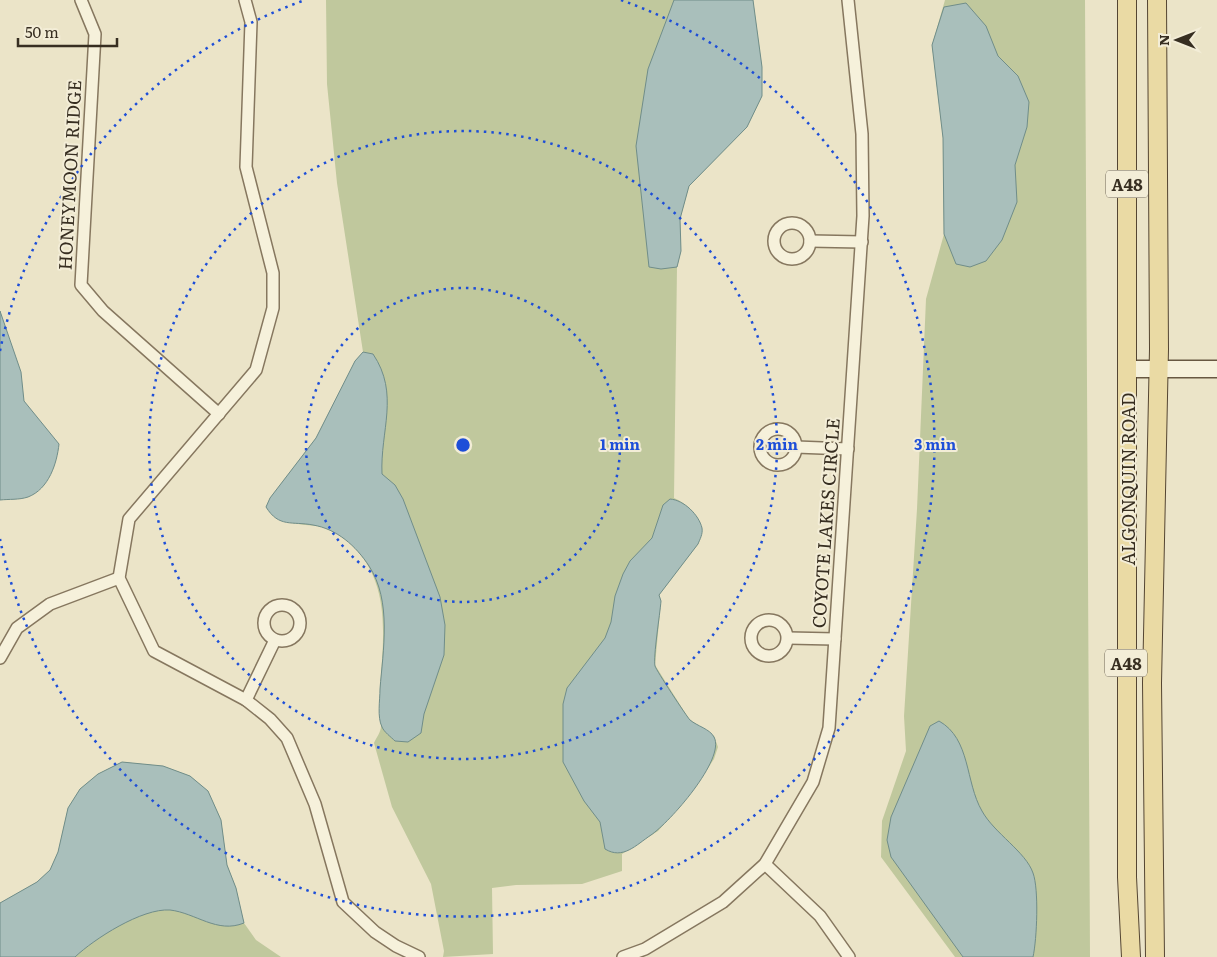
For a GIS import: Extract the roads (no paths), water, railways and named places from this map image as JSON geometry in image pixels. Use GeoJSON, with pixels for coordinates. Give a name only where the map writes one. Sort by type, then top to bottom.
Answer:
{"type":"FeatureCollection","features":[{"type":"Feature","properties":{"kind":"main road","name":"ALGONQUIN ROAD"},"geometry":{"type":"LineString","coordinates":[[1127,0],[1127,858],[1130,957]]}},
{"type":"Feature","properties":{"kind":"main road","name":"A48"},"geometry":{"type":"LineString","coordinates":[[1156,0],[1158,368]]}},
{"type":"Feature","properties":{"kind":"main road","name":"ALGONQUIN ROAD"},"geometry":{"type":"LineString","coordinates":[[1155,957],[1152,683],[1158,368]]}},
{"type":"Feature","properties":{"kind":"street","name":"HONEYMOON RIDGE"},"geometry":{"type":"LineString","coordinates":[[81,0],[95,34],[81,285],[103,311],[219,414]]}},
{"type":"Feature","properties":{"kind":"street"},"geometry":{"type":"LineString","coordinates":[[245,0],[251,22],[246,167],[273,273],[273,308],[256,370],[129,519],[119,578],[154,651],[246,700],[270,719],[287,738],[315,804],[343,902],[375,932],[396,946],[419,957]]}},
{"type":"Feature","properties":{"kind":"street","name":"COYOTE LAKES CIRCLE"},"geometry":{"type":"LineString","coordinates":[[623,957],[645,949],[723,902],[765,864],[813,782],[829,728],[862,242],[862,134],[848,0]]}},
{"type":"Feature","properties":{"kind":"street"},"geometry":{"type":"LineString","coordinates":[[810,241],[862,242]]}},
{"type":"Feature","properties":{"kind":"street"},"geometry":{"type":"LineString","coordinates":[[1128,369],[1217,369]]}},
{"type":"Feature","properties":{"kind":"street"},"geometry":{"type":"LineString","coordinates":[[796,448],[848,449]]}},
{"type":"Feature","properties":{"kind":"street"},"geometry":{"type":"LineString","coordinates":[[0,658],[17,628],[50,604],[119,578]]}},
{"type":"Feature","properties":{"kind":"street"},"geometry":{"type":"LineString","coordinates":[[788,638],[835,639]]}},
{"type":"Feature","properties":{"kind":"street"},"geometry":{"type":"LineString","coordinates":[[246,700],[275,640]]}},
{"type":"Feature","properties":{"kind":"street"},"geometry":{"type":"LineString","coordinates":[[765,864],[820,916],[849,957]]}},
{"type":"Feature","properties":{"kind":"water"},"geometry":{"type":"Polygon","coordinates":[[[674,0],[753,0],[762,67],[762,96],[747,127],[689,186],[680,219],[681,251],[677,267],[661,269],[649,267],[636,146],[648,69],[674,0]]]}},
{"type":"Feature","properties":{"kind":"water"},"geometry":{"type":"Polygon","coordinates":[[[966,3],[986,26],[998,56],[1018,76],[1029,102],[1027,127],[1015,165],[1017,202],[1002,240],[986,261],[970,267],[956,264],[944,234],[943,138],[932,45],[944,7],[966,3]]]}},
{"type":"Feature","properties":{"kind":"water"},"geometry":{"type":"Polygon","coordinates":[[[0,311],[21,372],[24,401],[59,444],[51,475],[41,488],[28,497],[0,500],[0,311]]]}},
{"type":"Feature","properties":{"kind":"water"},"geometry":{"type":"Polygon","coordinates":[[[363,352],[373,354],[386,384],[387,413],[382,474],[395,485],[403,499],[440,597],[445,625],[444,655],[424,714],[421,733],[408,742],[395,741],[384,731],[380,723],[379,708],[384,642],[383,610],[381,594],[369,566],[352,545],[338,534],[322,527],[281,521],[271,514],[266,507],[270,498],[316,438],[355,361],[363,352]]]}},
{"type":"Feature","properties":{"kind":"water"},"geometry":{"type":"Polygon","coordinates":[[[670,499],[680,502],[694,513],[698,518],[702,532],[698,544],[659,595],[661,601],[655,666],[690,720],[712,734],[715,747],[712,760],[704,775],[682,805],[659,828],[635,847],[618,853],[605,849],[600,822],[584,801],[563,762],[563,704],[567,688],[605,638],[611,622],[615,596],[623,574],[630,561],[652,538],[663,505],[670,499]]]}},
{"type":"Feature","properties":{"kind":"water"},"geometry":{"type":"Polygon","coordinates":[[[939,721],[957,739],[982,811],[994,827],[1024,858],[1033,873],[1037,914],[1033,957],[963,957],[891,857],[887,840],[891,817],[930,726],[939,721]]]}},
{"type":"Feature","properties":{"kind":"water"},"geometry":{"type":"Polygon","coordinates":[[[122,762],[163,766],[190,776],[208,791],[221,820],[227,865],[236,888],[244,923],[234,926],[216,925],[180,912],[170,910],[159,911],[146,914],[119,926],[75,957],[0,957],[0,903],[37,882],[50,870],[58,852],[68,808],[80,789],[98,774],[122,762]]]}}]}
